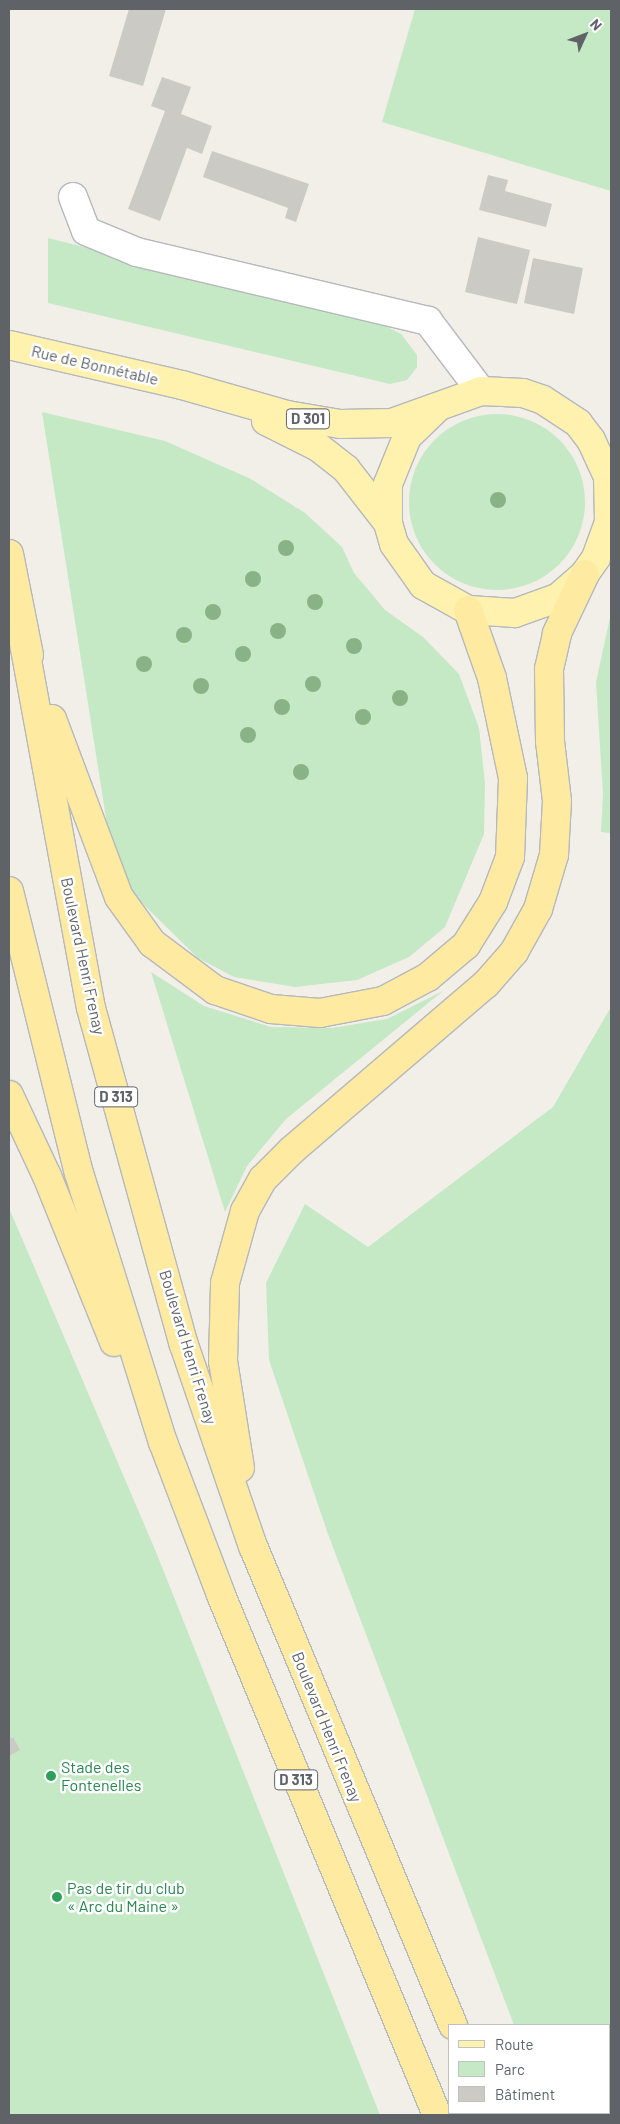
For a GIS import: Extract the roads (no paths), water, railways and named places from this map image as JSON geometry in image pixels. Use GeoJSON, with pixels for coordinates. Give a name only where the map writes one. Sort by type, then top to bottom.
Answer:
{"type":"FeatureCollection","features":[{"type":"Feature","properties":{"kind":"highway","name":"D 313"},"geometry":{"type":"LineString","coordinates":[[9,554],[23,638]]}},
{"type":"Feature","properties":{"kind":"highway"},"geometry":{"type":"LineString","coordinates":[[252,1546],[223,1361],[225,1283],[245,1210],[263,1179],[292,1150],[486,984],[514,952],[538,910],[554,855],[557,801],[550,741],[549,668],[557,633],[585,574]]}},
{"type":"Feature","properties":{"kind":"highway"},"geometry":{"type":"LineString","coordinates":[[23,638],[95,842],[119,897],[152,944],[215,990],[271,1009],[320,1013],[383,1001],[428,977],[466,945],[497,893],[510,857],[512,778],[492,678],[468,610]]}},
{"type":"Feature","properties":{"kind":"highway","name":"Boulevard Henri Frenay"},"geometry":{"type":"LineString","coordinates":[[23,638],[91,1008],[184,1345],[252,1546],[453,2024]]}},
{"type":"Feature","properties":{"kind":"highway","name":"D 313"},"geometry":{"type":"LineString","coordinates":[[9,891],[79,1173],[163,1442],[239,1640],[437,2115]]}},
{"type":"Feature","properties":{"kind":"highway"},"geometry":{"type":"LineString","coordinates":[[9,1095],[47,1176],[139,1404],[163,1442]]}},
{"type":"Feature","properties":{"kind":"main road","name":"Rue de Bonnétable"},"geometry":{"type":"LineString","coordinates":[[9,345],[182,385]]}},
{"type":"Feature","properties":{"kind":"main road","name":"D 301"},"geometry":{"type":"LineString","coordinates":[[182,385],[287,415],[340,424],[392,423],[436,409]]}},
{"type":"Feature","properties":{"kind":"main road","name":"D 301"},"geometry":{"type":"LineString","coordinates":[[182,385],[318,447],[346,469],[388,523]]}},
{"type":"Feature","properties":{"kind":"main road"},"geometry":{"type":"LineString","coordinates":[[578,423],[591,440],[608,477],[610,521],[596,558],[585,574],[557,598],[515,613],[468,610],[423,585],[394,544],[388,523],[388,484],[407,437],[436,409],[480,391],[523,393],[543,400],[578,423],[611,432]]}},
{"type":"Feature","properties":{"kind":"street"},"geometry":{"type":"LineString","coordinates":[[73,197],[86,231],[137,252],[428,322],[480,391]]}},
{"type":"Feature","properties":{"kind":"place","name":"Stade des Fontenelles"},"geometry":{"type":"Point","coordinates":[51,1776]}},
{"type":"Feature","properties":{"kind":"place","name":"Pas de tir du club « Arc du Maine »"},"geometry":{"type":"Point","coordinates":[57,1897]}}]}
